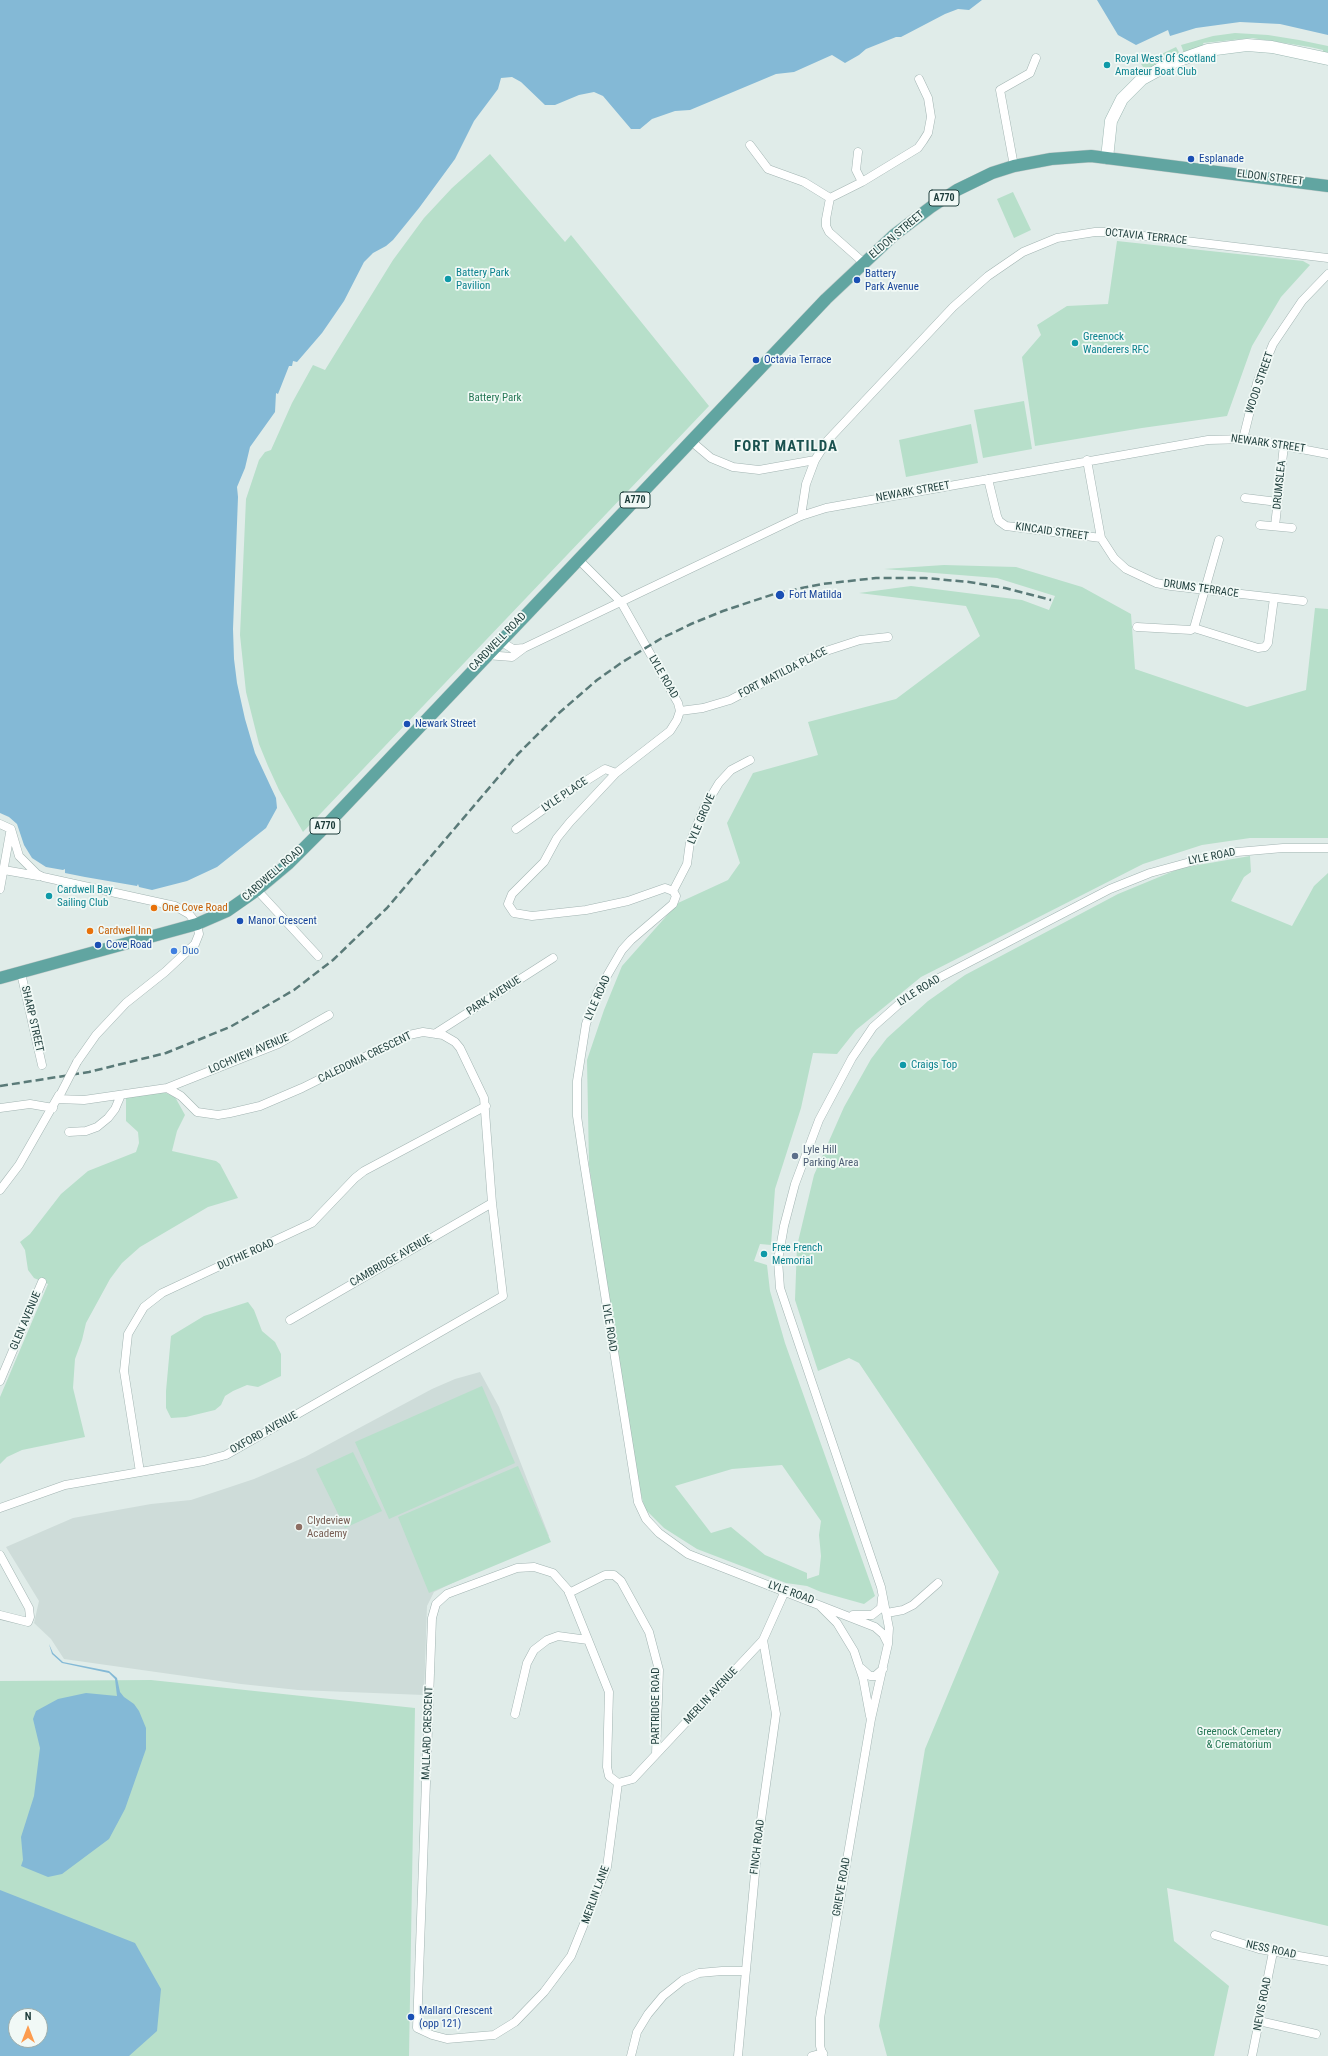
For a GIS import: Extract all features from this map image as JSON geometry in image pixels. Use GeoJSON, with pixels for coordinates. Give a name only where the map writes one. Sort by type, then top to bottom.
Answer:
{"type":"FeatureCollection","features":[{"type":"Feature","properties":{"kind":"main road","name":"ELDON STREET"},"geometry":{"type":"LineString","coordinates":[[578,559],[826,299],[894,235],[942,199],[974,181],[1014,166],[1065,158],[1107,158],[1328,186]]}},
{"type":"Feature","properties":{"kind":"main road","name":"CARDWELL ROAD"},"geometry":{"type":"LineString","coordinates":[[0,978],[197,924],[227,911],[257,890],[302,850],[486,654],[578,559]]}},
{"type":"Feature","properties":{"kind":"street"},"geometry":{"type":"LineString","coordinates":[[1107,158],[1111,121],[1122,99],[1142,79],[1171,63],[1208,50],[1247,45],[1272,47],[1328,59]]}},
{"type":"Feature","properties":{"kind":"street"},"geometry":{"type":"LineString","coordinates":[[1014,166],[1000,90],[1030,72],[1036,58]]}},
{"type":"Feature","properties":{"kind":"street"},"geometry":{"type":"LineString","coordinates":[[830,198],[862,182],[918,148],[928,133],[931,118],[930,108],[919,79]]}},
{"type":"Feature","properties":{"kind":"street"},"geometry":{"type":"LineString","coordinates":[[750,145],[768,169],[804,182],[830,198]]}},
{"type":"Feature","properties":{"kind":"street"},"geometry":{"type":"LineString","coordinates":[[858,152],[856,170],[862,182]]}},
{"type":"Feature","properties":{"kind":"street"},"geometry":{"type":"LineString","coordinates":[[830,198],[826,219],[826,226],[829,232],[864,263]]}},
{"type":"Feature","properties":{"kind":"street","name":"OCTAVIA TERRACE"},"geometry":{"type":"LineString","coordinates":[[801,516],[806,484],[815,460],[834,434],[953,307],[1006,263],[1037,245],[1077,234],[1110,232],[1328,258]]}},
{"type":"Feature","properties":{"kind":"street","name":"WOOD STREET"},"geometry":{"type":"LineString","coordinates":[[1243,439],[1257,383],[1273,344],[1302,301],[1328,274]]}},
{"type":"Feature","properties":{"kind":"street","name":"NEWARK STREET"},"geometry":{"type":"LineString","coordinates":[[486,654],[512,657],[524,648],[801,516],[826,508],[1197,441],[1243,439],[1284,444],[1328,454]]}},
{"type":"Feature","properties":{"kind":"street"},"geometry":{"type":"LineString","coordinates":[[691,441],[712,458],[734,467],[759,470],[815,460]]}},
{"type":"Feature","properties":{"kind":"street","name":"DRUMSLEA"},"geometry":{"type":"LineString","coordinates":[[1275,526],[1284,444]]}},
{"type":"Feature","properties":{"kind":"street","name":"DRUMS TERRACE"},"geometry":{"type":"LineString","coordinates":[[1087,460],[1102,538],[1114,558],[1126,569],[1156,583],[1206,591],[1303,601]]}},
{"type":"Feature","properties":{"kind":"street","name":"KINCAID STREET"},"geometry":{"type":"LineString","coordinates":[[988,479],[997,516],[999,521],[1006,526],[1102,538]]}},
{"type":"Feature","properties":{"kind":"street"},"geometry":{"type":"LineString","coordinates":[[1245,498],[1278,502]]}},
{"type":"Feature","properties":{"kind":"street"},"geometry":{"type":"LineString","coordinates":[[1260,525],[1292,528]]}},
{"type":"Feature","properties":{"kind":"street"},"geometry":{"type":"LineString","coordinates":[[1194,628],[1206,591],[1219,540]]}},
{"type":"Feature","properties":{"kind":"street","name":"LYLE ROAD"},"geometry":{"type":"LineString","coordinates":[[578,559],[620,602],[678,703],[680,711],[677,720],[670,731],[616,773],[570,822],[558,838],[544,862],[512,894],[508,904],[510,908],[519,915],[532,916],[586,910],[628,901],[665,888],[674,891],[676,896],[673,904],[631,940],[622,950],[597,994],[586,1024],[577,1081],[577,1116],[634,1490],[641,1511],[646,1519],[659,1533],[676,1547],[700,1559],[815,1602],[880,1630],[888,1644]]}},
{"type":"Feature","properties":{"kind":"street"},"geometry":{"type":"LineString","coordinates":[[1137,626],[1190,630],[1194,628],[1258,648],[1265,647],[1268,643],[1274,598]]}},
{"type":"Feature","properties":{"kind":"street","name":"FORT MATILDA PLACE"},"geometry":{"type":"LineString","coordinates":[[680,711],[703,708],[730,700],[820,653],[860,640],[888,637]]}},
{"type":"Feature","properties":{"kind":"street"},"geometry":{"type":"LineString","coordinates":[[500,640],[513,649],[524,648]]}},
{"type":"Feature","properties":{"kind":"street","name":"LYLE GROVE"},"geometry":{"type":"LineString","coordinates":[[674,891],[687,864],[690,842],[704,808],[715,789],[731,770],[750,760]]}},
{"type":"Feature","properties":{"kind":"street","name":"LYLE PLACE"},"geometry":{"type":"LineString","coordinates":[[516,829],[605,768],[616,773]]}},
{"type":"Feature","properties":{"kind":"street"},"geometry":{"type":"LineString","coordinates":[[0,824],[11,829]]}},
{"type":"Feature","properties":{"kind":"street"},"geometry":{"type":"LineString","coordinates":[[0,889],[11,829]]}},
{"type":"Feature","properties":{"kind":"street"},"geometry":{"type":"LineString","coordinates":[[11,829],[16,849],[21,860],[31,870],[43,877]]}},
{"type":"Feature","properties":{"kind":"street","name":"LYLE ROAD"},"geometry":{"type":"LineString","coordinates":[[888,1644],[887,1613],[880,1587],[782,1297],[779,1279],[781,1241],[795,1184],[819,1120],[852,1058],[873,1027],[908,996],[933,981],[1124,882],[1164,869],[1218,855],[1264,849],[1305,847],[1328,848]]}},
{"type":"Feature","properties":{"kind":"street"},"geometry":{"type":"LineString","coordinates":[[0,1190],[19,1165],[53,1108],[77,1062],[96,1036],[126,1003],[165,972],[195,944],[199,934],[197,924],[189,914],[174,906],[43,877],[4,870]]}},
{"type":"Feature","properties":{"kind":"street"},"geometry":{"type":"LineString","coordinates":[[257,890],[318,956]]}},
{"type":"Feature","properties":{"kind":"street","name":"PARK AVENUE"},"geometry":{"type":"LineString","coordinates":[[436,1033],[553,958]]}},
{"type":"Feature","properties":{"kind":"street","name":"SHARP STREET"},"geometry":{"type":"LineString","coordinates":[[21,973],[42,1065]]}},
{"type":"Feature","properties":{"kind":"street","name":"LOCHVIEW AVENUE"},"geometry":{"type":"LineString","coordinates":[[167,1088],[278,1044],[329,1015]]}},
{"type":"Feature","properties":{"kind":"street","name":"CALEDONIA CRESCENT"},"geometry":{"type":"LineString","coordinates":[[167,1088],[181,1096],[196,1112],[218,1115],[260,1106],[302,1088],[409,1035],[423,1032],[436,1033],[450,1038],[460,1048],[482,1091],[486,1106],[492,1203],[503,1296]]}},
{"type":"Feature","properties":{"kind":"street"},"geometry":{"type":"LineString","coordinates":[[59,1096],[84,1100],[167,1088]]}},
{"type":"Feature","properties":{"kind":"street"},"geometry":{"type":"LineString","coordinates":[[69,1132],[86,1131],[97,1127],[112,1114],[121,1095]]}},
{"type":"Feature","properties":{"kind":"street"},"geometry":{"type":"LineString","coordinates":[[0,1108],[30,1104],[53,1108]]}},
{"type":"Feature","properties":{"kind":"street","name":"DUTHIE ROAD"},"geometry":{"type":"LineString","coordinates":[[140,1472],[124,1371],[128,1334],[144,1307],[162,1293],[312,1223],[355,1178],[364,1171],[486,1106]]}},
{"type":"Feature","properties":{"kind":"street","name":"CAMBRIDGE AVENUE"},"geometry":{"type":"LineString","coordinates":[[290,1320],[492,1203]]}},
{"type":"Feature","properties":{"kind":"street","name":"GLEN AVENUE"},"geometry":{"type":"LineString","coordinates":[[0,1381],[42,1282]]}},
{"type":"Feature","properties":{"kind":"street","name":"OXFORD AVENUE"},"geometry":{"type":"LineString","coordinates":[[0,1508],[65,1485],[204,1461],[226,1455],[503,1296]]}},
{"type":"Feature","properties":{"kind":"street"},"geometry":{"type":"LineString","coordinates":[[0,1555],[29,1608],[28,1622],[0,1615]]}},
{"type":"Feature","properties":{"kind":"street","name":"MALLARD CRESCENT"},"geometry":{"type":"LineString","coordinates":[[571,1956],[539,1997],[515,2022],[494,2035],[447,2039],[432,2035],[417,2028],[432,1618],[436,1604],[447,1594],[517,1568],[534,1567],[553,1573],[569,1593],[609,1692],[607,1767],[609,1776],[618,1783]]}},
{"type":"Feature","properties":{"kind":"street","name":"PARTRIDGE ROAD"},"geometry":{"type":"LineString","coordinates":[[569,1593],[605,1575],[614,1576],[621,1580],[649,1632],[658,1670],[656,1754]]}},
{"type":"Feature","properties":{"kind":"street"},"geometry":{"type":"LineString","coordinates":[[887,1613],[903,1610],[913,1605],[938,1583]]}},
{"type":"Feature","properties":{"kind":"street","name":"LYLE ROAD"},"geometry":{"type":"LineString","coordinates":[[849,1616],[872,1615],[877,1612],[881,1608],[882,1602],[880,1587]]}},
{"type":"Feature","properties":{"kind":"street","name":"MERLIN AVENUE"},"geometry":{"type":"LineString","coordinates":[[618,1783],[633,1779],[763,1640],[785,1592]]}},
{"type":"Feature","properties":{"kind":"street","name":"GRIEVE ROAD"},"geometry":{"type":"LineString","coordinates":[[815,1602],[831,1616],[843,1631],[862,1669],[870,1676],[875,1676],[883,1669]]}},
{"type":"Feature","properties":{"kind":"street"},"geometry":{"type":"LineString","coordinates":[[843,1631],[841,1625],[842,1620],[849,1616]]}},
{"type":"Feature","properties":{"kind":"street"},"geometry":{"type":"LineString","coordinates":[[515,1714],[527,1663],[534,1650],[547,1640],[558,1636],[588,1640]]}},
{"type":"Feature","properties":{"kind":"street","name":"FINCH ROAD"},"geometry":{"type":"LineString","coordinates":[[738,2056],[744,1971],[758,1841],[776,1714],[763,1640]]}},
{"type":"Feature","properties":{"kind":"street","name":"GRIEVE ROAD"},"geometry":{"type":"LineString","coordinates":[[823,2055],[820,2046],[820,2018],[871,1719],[888,1644]]}},
{"type":"Feature","properties":{"kind":"street","name":"GRIEVE ROAD"},"geometry":{"type":"LineString","coordinates":[[859,1663],[871,1719]]}},
{"type":"Feature","properties":{"kind":"street","name":"MERLIN LANE"},"geometry":{"type":"LineString","coordinates":[[571,1956],[607,1867],[618,1783]]}},
{"type":"Feature","properties":{"kind":"street","name":"NESS ROAD"},"geometry":{"type":"LineString","coordinates":[[1215,1936],[1259,1950],[1328,1961]]}},
{"type":"Feature","properties":{"kind":"street","name":"NEVIS ROAD"},"geometry":{"type":"LineString","coordinates":[[1252,2056],[1273,1952]]}},
{"type":"Feature","properties":{"kind":"street"},"geometry":{"type":"LineString","coordinates":[[631,2056],[637,2032],[648,2014],[663,1996],[683,1980],[699,1973],[744,1971]]}},
{"type":"Feature","properties":{"kind":"street"},"geometry":{"type":"LineString","coordinates":[[1259,2021],[1316,2034]]}},
{"type":"Feature","properties":{"kind":"street"},"geometry":{"type":"LineString","coordinates":[[812,2056],[823,2055]]}},
{"type":"Feature","properties":{"kind":"shaded area","name":"Clydeview Academy"},"geometry":{"type":"Polygon","coordinates":[[[480,1372],[499,1407],[549,1536],[434,1592],[427,1606],[424,1695],[298,1690],[241,1684],[64,1659],[51,1639],[34,1623],[39,1601],[6,1547],[73,1518],[151,1504],[191,1500],[254,1479],[305,1457],[432,1389],[455,1379],[480,1372]]]}},
{"type":"Feature","properties":{"kind":"green space"},"geometry":{"type":"Polygon","coordinates":[[[1235,33],[1268,35],[1328,46],[1328,54],[1323,53],[1323,50],[1310,47],[1252,38],[1203,43],[1204,46],[1184,53],[1181,45],[1213,36],[1235,33]]]}},
{"type":"Feature","properties":{"kind":"green space"},"geometry":{"type":"Polygon","coordinates":[[[1176,47],[1180,54],[1146,71],[1141,64],[1176,47]]]}},
{"type":"Feature","properties":{"kind":"green space","name":"Battery Park"},"geometry":{"type":"Polygon","coordinates":[[[490,154],[565,242],[571,235],[709,406],[303,832],[279,790],[259,744],[246,692],[240,635],[246,499],[259,460],[265,452],[271,450],[292,403],[313,365],[325,370],[393,260],[424,218],[452,188],[490,154]]]}},
{"type":"Feature","properties":{"kind":"green space"},"geometry":{"type":"Polygon","coordinates":[[[1013,192],[1031,230],[1014,238],[997,199],[1013,192]]]}},
{"type":"Feature","properties":{"kind":"green space"},"geometry":{"type":"Polygon","coordinates":[[[1117,241],[1303,261],[1310,265],[1281,297],[1252,346],[1227,416],[1142,428],[1035,446],[1022,357],[1041,335],[1037,325],[1067,306],[1108,304],[1117,241]]]}},
{"type":"Feature","properties":{"kind":"green space"},"geometry":{"type":"Polygon","coordinates":[[[1024,401],[1032,449],[983,458],[974,410],[1024,401]]]}},
{"type":"Feature","properties":{"kind":"green space"},"geometry":{"type":"Polygon","coordinates":[[[971,424],[978,463],[906,477],[899,440],[971,424]]]}},
{"type":"Feature","properties":{"kind":"green space"},"geometry":{"type":"Polygon","coordinates":[[[944,565],[1016,567],[1082,587],[1131,614],[1135,669],[1247,707],[1306,690],[1315,608],[1328,609],[1328,838],[1250,838],[1202,845],[1143,864],[921,977],[856,1030],[837,1054],[813,1053],[801,1108],[775,1189],[771,1245],[760,1244],[754,1261],[767,1265],[770,1291],[785,1343],[875,1596],[864,1604],[821,1592],[807,1586],[786,1583],[697,1549],[664,1528],[645,1509],[637,1480],[589,1165],[587,1060],[604,1010],[622,966],[678,903],[728,880],[740,863],[727,823],[753,773],[818,755],[808,722],[896,699],[980,636],[966,606],[859,593],[911,586],[1022,600],[1049,610],[1055,596],[997,578],[884,569],[944,565]],[[782,1465],[732,1469],[675,1486],[711,1533],[731,1527],[765,1555],[807,1573],[807,1579],[819,1575],[821,1556],[819,1535],[821,1521],[782,1465]]]}},
{"type":"Feature","properties":{"kind":"green space","name":"Greenock Cemetery & Crematorium"},"geometry":{"type":"Polygon","coordinates":[[[1250,856],[1251,872],[1244,877],[1231,901],[1292,926],[1314,886],[1328,873],[1328,1926],[1167,1888],[1174,1941],[1229,1986],[1214,2056],[887,2056],[879,2026],[925,1749],[999,1572],[859,1363],[849,1358],[818,1371],[795,1300],[797,1246],[814,1175],[844,1107],[871,1059],[887,1038],[928,1001],[965,975],[1118,894],[1181,868],[1250,856]]]}},
{"type":"Feature","properties":{"kind":"green space"},"geometry":{"type":"Polygon","coordinates":[[[166,1093],[175,1097],[185,1115],[177,1131],[172,1151],[216,1161],[220,1164],[238,1198],[208,1207],[140,1247],[122,1263],[110,1279],[86,1323],[75,1359],[73,1388],[85,1437],[22,1450],[7,1457],[0,1464],[0,1397],[48,1284],[34,1278],[28,1270],[25,1250],[20,1242],[30,1234],[61,1194],[88,1171],[136,1152],[139,1143],[138,1132],[126,1121],[126,1098],[166,1093]]]}},
{"type":"Feature","properties":{"kind":"green space"},"geometry":{"type":"Polygon","coordinates":[[[248,1302],[254,1310],[262,1331],[275,1342],[281,1354],[281,1376],[258,1387],[247,1385],[233,1391],[225,1396],[221,1405],[215,1410],[186,1417],[171,1418],[166,1408],[166,1391],[171,1336],[204,1316],[248,1302]]]}},
{"type":"Feature","properties":{"kind":"green space"},"geometry":{"type":"Polygon","coordinates":[[[482,1386],[515,1463],[389,1519],[355,1442],[482,1386]]]}},
{"type":"Feature","properties":{"kind":"green space"},"geometry":{"type":"Polygon","coordinates":[[[353,1452],[382,1511],[345,1528],[316,1469],[353,1452]]]}},
{"type":"Feature","properties":{"kind":"green space"},"geometry":{"type":"Polygon","coordinates":[[[518,1466],[551,1542],[429,1593],[398,1517],[518,1466]]]}},
{"type":"Feature","properties":{"kind":"green space"},"geometry":{"type":"Polygon","coordinates":[[[151,1680],[415,1708],[409,2056],[0,2056],[0,1681],[151,1680]]]}},
{"type":"Feature","properties":{"kind":"water"},"geometry":{"type":"Polygon","coordinates":[[[0,0],[982,0],[969,10],[958,9],[945,14],[901,37],[896,37],[866,49],[845,63],[832,55],[794,72],[776,74],[690,110],[675,111],[652,119],[640,129],[631,129],[603,96],[594,92],[579,95],[555,105],[545,105],[521,82],[512,77],[501,78],[498,89],[474,121],[455,159],[419,208],[393,240],[386,246],[373,253],[364,262],[344,301],[322,333],[297,362],[293,361],[292,366],[289,366],[278,394],[276,393],[275,412],[250,447],[245,468],[237,487],[238,497],[233,629],[234,659],[237,683],[245,719],[255,753],[276,798],[277,808],[266,828],[217,867],[187,881],[152,890],[139,887],[138,884],[137,886],[85,877],[65,873],[65,869],[63,870],[46,867],[32,858],[24,845],[17,824],[9,817],[0,813],[0,0]]]}},
{"type":"Feature","properties":{"kind":"water"},"geometry":{"type":"Polygon","coordinates":[[[1097,0],[1328,0],[1328,35],[1280,24],[1240,22],[1196,28],[1170,36],[1168,30],[1136,45],[1118,35],[1097,0]]]}},
{"type":"Feature","properties":{"kind":"water"},"geometry":{"type":"Polygon","coordinates":[[[49,1644],[53,1653],[63,1662],[109,1671],[117,1678],[120,1692],[134,1704],[139,1711],[146,1728],[146,1749],[125,1809],[109,1839],[62,1874],[48,1877],[21,1866],[23,1860],[21,1837],[34,1796],[40,1748],[33,1719],[36,1711],[58,1699],[86,1693],[117,1696],[115,1679],[109,1673],[62,1663],[52,1654],[49,1644]]]}},
{"type":"Feature","properties":{"kind":"water"},"geometry":{"type":"Polygon","coordinates":[[[0,1890],[135,1943],[161,1989],[157,2031],[129,2056],[0,2056],[0,1890]]]}},
{"type":"Feature","properties":{"kind":"railway"},"geometry":{"type":"LineString","coordinates":[[0,1086],[89,1072],[166,1053],[230,1027],[294,990],[333,960],[387,908],[518,754],[559,713],[597,680],[621,663],[662,638],[691,624],[723,611],[777,593],[822,584],[876,578],[925,578],[969,582],[1005,588],[1051,600]]}},
{"type":"Feature","properties":{"kind":"place","name":"Royal West Of Scotland Amateur Boat Club"},"geometry":{"type":"Point","coordinates":[1107,65]}},
{"type":"Feature","properties":{"kind":"place","name":"Esplanade"},"geometry":{"type":"Point","coordinates":[1191,159]}},
{"type":"Feature","properties":{"kind":"place","name":"Battery Park Pavilion"},"geometry":{"type":"Point","coordinates":[448,279]}},
{"type":"Feature","properties":{"kind":"place","name":"Battery Park Avenue"},"geometry":{"type":"Point","coordinates":[857,280]}},
{"type":"Feature","properties":{"kind":"place","name":"Greenock Wanderers RFC"},"geometry":{"type":"Point","coordinates":[1075,343]}},
{"type":"Feature","properties":{"kind":"place","name":"Octavia Terrace"},"geometry":{"type":"Point","coordinates":[756,360]}},
{"type":"Feature","properties":{"kind":"place","name":"Fort Matilda"},"geometry":{"type":"Point","coordinates":[780,595]}},
{"type":"Feature","properties":{"kind":"place","name":"Newark Street"},"geometry":{"type":"Point","coordinates":[407,724]}},
{"type":"Feature","properties":{"kind":"place","name":"Cardwell Bay Sailing Club"},"geometry":{"type":"Point","coordinates":[49,896]}},
{"type":"Feature","properties":{"kind":"place","name":"One Cove Road"},"geometry":{"type":"Point","coordinates":[154,908]}},
{"type":"Feature","properties":{"kind":"place","name":"Manor Crescent"},"geometry":{"type":"Point","coordinates":[240,921]}},
{"type":"Feature","properties":{"kind":"place","name":"Cardwell Inn"},"geometry":{"type":"Point","coordinates":[90,931]}},
{"type":"Feature","properties":{"kind":"place","name":"Cove Road"},"geometry":{"type":"Point","coordinates":[98,945]}},
{"type":"Feature","properties":{"kind":"place","name":"Duo"},"geometry":{"type":"Point","coordinates":[174,951]}},
{"type":"Feature","properties":{"kind":"place","name":"Craigs Top"},"geometry":{"type":"Point","coordinates":[903,1065]}},
{"type":"Feature","properties":{"kind":"place","name":"Lyle Hill Parking Area"},"geometry":{"type":"Point","coordinates":[795,1156]}},
{"type":"Feature","properties":{"kind":"place","name":"Free French Memorial"},"geometry":{"type":"Point","coordinates":[764,1254]}},
{"type":"Feature","properties":{"kind":"place","name":"Clydeview Academy"},"geometry":{"type":"Point","coordinates":[299,1527]}},
{"type":"Feature","properties":{"kind":"place","name":"Mallard Crescent (opp 121)"},"geometry":{"type":"Point","coordinates":[411,2017]}},
{"type":"Feature","properties":{"kind":"district","name":"FORT MATILDA"},"geometry":{"type":"Point","coordinates":[786,447]}}]}
